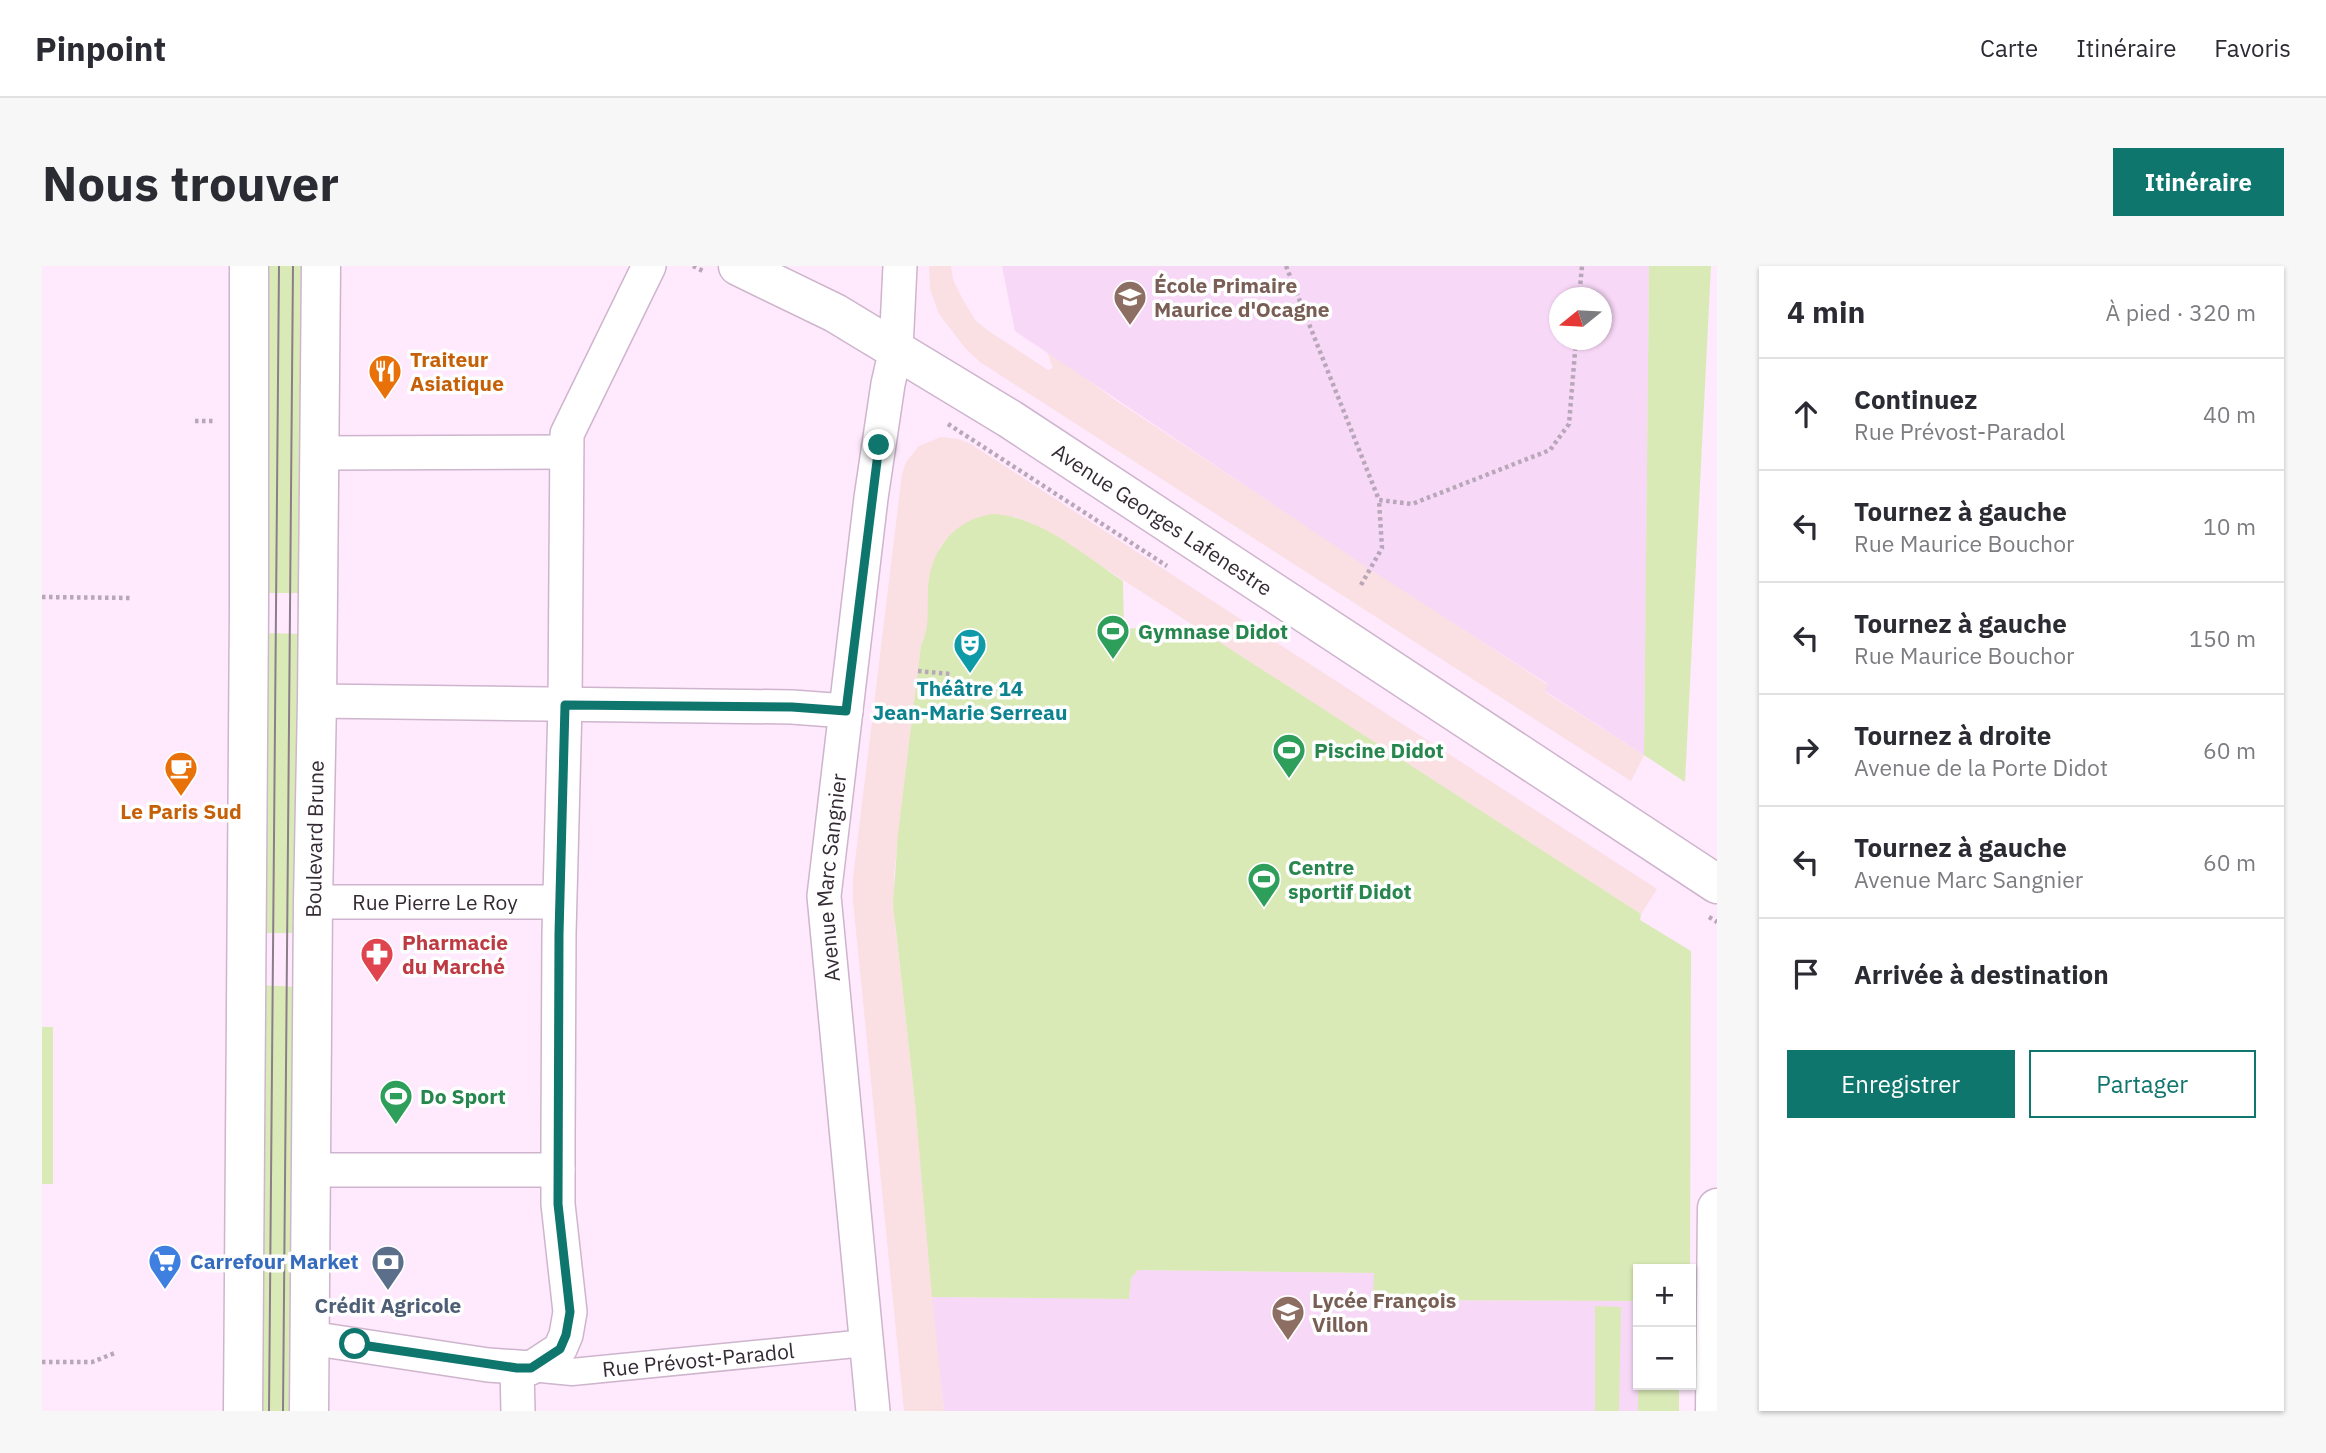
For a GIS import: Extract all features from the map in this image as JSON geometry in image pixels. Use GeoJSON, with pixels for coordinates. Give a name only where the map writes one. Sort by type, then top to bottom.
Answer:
{"type":"FeatureCollection","features":[{"type":"Feature","properties":{"kind":"main road"},"geometry":{"type":"LineString","coordinates":[[243,1411],[249,266]]}},
{"type":"Feature","properties":{"kind":"main road","name":"Boulevard Brune"},"geometry":{"type":"LineString","coordinates":[[309,1411],[321,266]]}},
{"type":"Feature","properties":{"kind":"main road","name":"Avenue Georges Lafenestre"},"geometry":{"type":"LineString","coordinates":[[738,266],[835,313],[1010,419],[1717,884]]}},
{"type":"Feature","properties":{"kind":"main road"},"geometry":{"type":"LineString","coordinates":[[1715,1411],[1717,1208]]}},
{"type":"Feature","properties":{"kind":"street"},"geometry":{"type":"LineString","coordinates":[[518,1411],[524,1368],[560,1349],[566,1335],[570,1312],[558,1204],[559,902],[565,705],[567,434],[649,266]]}},
{"type":"Feature","properties":{"kind":"street","name":"Avenue Marc Sangnier"},"geometry":{"type":"LineString","coordinates":[[873,1411],[824,896],[871,499],[888,384],[896,349],[900,266]]}},
{"type":"Feature","properties":{"kind":"street"},"geometry":{"type":"LineString","coordinates":[[320,453],[566,452]]}},
{"type":"Feature","properties":{"kind":"street"},"geometry":{"type":"LineString","coordinates":[[317,701],[792,707],[846,711]]}},
{"type":"Feature","properties":{"kind":"street","name":"Rue Pierre Le Roy"},"geometry":{"type":"LineString","coordinates":[[313,902],[559,902]]}},
{"type":"Feature","properties":{"kind":"street"},"geometry":{"type":"LineString","coordinates":[[312,1170],[558,1170]]}},
{"type":"Feature","properties":{"kind":"street","name":"Rue Prévost-Paradol"},"geometry":{"type":"LineString","coordinates":[[310,1338],[524,1368],[572,1372],[866,1343]]}},
{"type":"Feature","properties":{"kind":"path"},"geometry":{"type":"LineString","coordinates":[[1286,266],[1380,500],[1382,548],[1361,585]]}},
{"type":"Feature","properties":{"kind":"path"},"geometry":{"type":"LineString","coordinates":[[1580,287],[1582,266]]}},
{"type":"Feature","properties":{"kind":"path"},"geometry":{"type":"LineString","coordinates":[[1380,500],[1412,504],[1550,450],[1569,424],[1575,350]]}},
{"type":"Feature","properties":{"kind":"path"},"geometry":{"type":"LineString","coordinates":[[195,421],[213,421]]}},
{"type":"Feature","properties":{"kind":"path"},"geometry":{"type":"LineString","coordinates":[[42,597],[134,598]]}},
{"type":"Feature","properties":{"kind":"path"},"geometry":{"type":"LineString","coordinates":[[918,671],[950,674]]}},
{"type":"Feature","properties":{"kind":"path"},"geometry":{"type":"LineString","coordinates":[[42,1362],[92,1362],[115,1353]]}},
{"type":"Feature","properties":{"kind":"shaded area"},"geometry":{"type":"Polygon","coordinates":[[[929,266],[951,266],[953,280],[962,298],[975,320],[987,330],[1048,370],[1053,368],[1040,332],[1088,380],[1115,400],[1548,685],[1545,692],[1644,755],[1631,781],[980,362],[966,349],[939,314],[930,289],[929,266]]]}},
{"type":"Feature","properties":{"kind":"shaded area"},"geometry":{"type":"Polygon","coordinates":[[[1002,266],[1649,266],[1644,755],[1545,691],[1548,684],[1371,570],[1015,331],[1002,266]]]}},
{"type":"Feature","properties":{"kind":"shaded area"},"geometry":{"type":"Polygon","coordinates":[[[941,437],[969,443],[1657,889],[1641,914],[1032,523],[1015,517],[959,527],[940,546],[928,629],[921,645],[894,874],[895,925],[944,1411],[904,1411],[853,901],[853,878],[902,474],[906,462],[919,446],[941,437]]]}},
{"type":"Feature","properties":{"kind":"shaded area","name":"Lycée François Villon"},"geometry":{"type":"Polygon","coordinates":[[[1138,1270],[1375,1273],[1373,1300],[1633,1301],[1633,1390],[1638,1390],[1638,1411],[944,1411],[932,1297],[1129,1299],[1131,1278],[1138,1270]]]}},
{"type":"Feature","properties":{"kind":"green space"},"geometry":{"type":"Polygon","coordinates":[[[266,266],[307,266],[304,593],[263,593],[266,266]]]}},
{"type":"Feature","properties":{"kind":"green space"},"geometry":{"type":"Polygon","coordinates":[[[1649,266],[1711,266],[1685,782],[1644,755],[1649,266]]]}},
{"type":"Feature","properties":{"kind":"green space","name":"Centre sportif Didot"},"geometry":{"type":"Polygon","coordinates":[[[992,514],[1009,516],[1027,521],[1060,538],[1123,581],[1124,629],[1165,626],[1204,632],[1641,914],[1640,920],[1691,951],[1690,1264],[1633,1264],[1633,1301],[1373,1300],[1374,1273],[1138,1270],[1131,1278],[1129,1299],[932,1297],[915,1103],[893,904],[898,834],[921,645],[927,626],[929,577],[945,541],[965,523],[992,514]]]}},
{"type":"Feature","properties":{"kind":"green space"},"geometry":{"type":"Polygon","coordinates":[[[261,633],[304,634],[301,933],[259,933],[261,633]]]}},
{"type":"Feature","properties":{"kind":"green space"},"geometry":{"type":"Polygon","coordinates":[[[258,985],[300,987],[296,1411],[254,1411],[258,985]]]}},
{"type":"Feature","properties":{"kind":"green space"},"geometry":{"type":"Polygon","coordinates":[[[42,1027],[53,1027],[53,1184],[42,1184],[42,1027]]]}},
{"type":"Feature","properties":{"kind":"green space"},"geometry":{"type":"Polygon","coordinates":[[[1595,1306],[1621,1307],[1619,1411],[1595,1411],[1595,1306]]]}},
{"type":"Feature","properties":{"kind":"green space"},"geometry":{"type":"Polygon","coordinates":[[[1638,1390],[1679,1390],[1679,1411],[1638,1411],[1638,1390]]]}},
{"type":"Feature","properties":{"kind":"tram line"},"geometry":{"type":"LineString","coordinates":[[269,1411],[279,266]]}},
{"type":"Feature","properties":{"kind":"tram line"},"geometry":{"type":"LineString","coordinates":[[283,1411],[293,266]]}},
{"type":"Feature","properties":{"kind":"place","name":"École Primaire Maurice d'Ocagne"},"geometry":{"type":"Point","coordinates":[1130,327]}},
{"type":"Feature","properties":{"kind":"place","name":"Traiteur Asiatique"},"geometry":{"type":"Point","coordinates":[385,401]}},
{"type":"Feature","properties":{"kind":"place","name":"Gymnase Didot"},"geometry":{"type":"Point","coordinates":[1113,661]}},
{"type":"Feature","properties":{"kind":"place","name":"Théâtre 14 Jean-Marie Serreau"},"geometry":{"type":"Point","coordinates":[970,675]}},
{"type":"Feature","properties":{"kind":"place","name":"Piscine Didot"},"geometry":{"type":"Point","coordinates":[1289,780]}},
{"type":"Feature","properties":{"kind":"place","name":"Le Paris Sud"},"geometry":{"type":"Point","coordinates":[181,798]}},
{"type":"Feature","properties":{"kind":"place","name":"Centre sportif Didot"},"geometry":{"type":"Point","coordinates":[1264,909]}},
{"type":"Feature","properties":{"kind":"place","name":"Pharmacie du Marché"},"geometry":{"type":"Point","coordinates":[377,984]}},
{"type":"Feature","properties":{"kind":"place","name":"Do Sport"},"geometry":{"type":"Point","coordinates":[396,1126]}},
{"type":"Feature","properties":{"kind":"place","name":"Carrefour Market"},"geometry":{"type":"Point","coordinates":[165,1291]}},
{"type":"Feature","properties":{"kind":"place","name":"Crédit Agricole"},"geometry":{"type":"Point","coordinates":[388,1292]}},
{"type":"Feature","properties":{"kind":"place","name":"Lycée François Villon"},"geometry":{"type":"Point","coordinates":[1288,1342]}},
{"type":"Feature","properties":{"kind":"route"},"geometry":{"type":"LineString","coordinates":[[355,1344],[517,1368],[531,1368],[560,1349],[566,1335],[570,1312],[558,1204],[559,934],[565,705],[792,707],[846,711],[879,445]]}}]}
